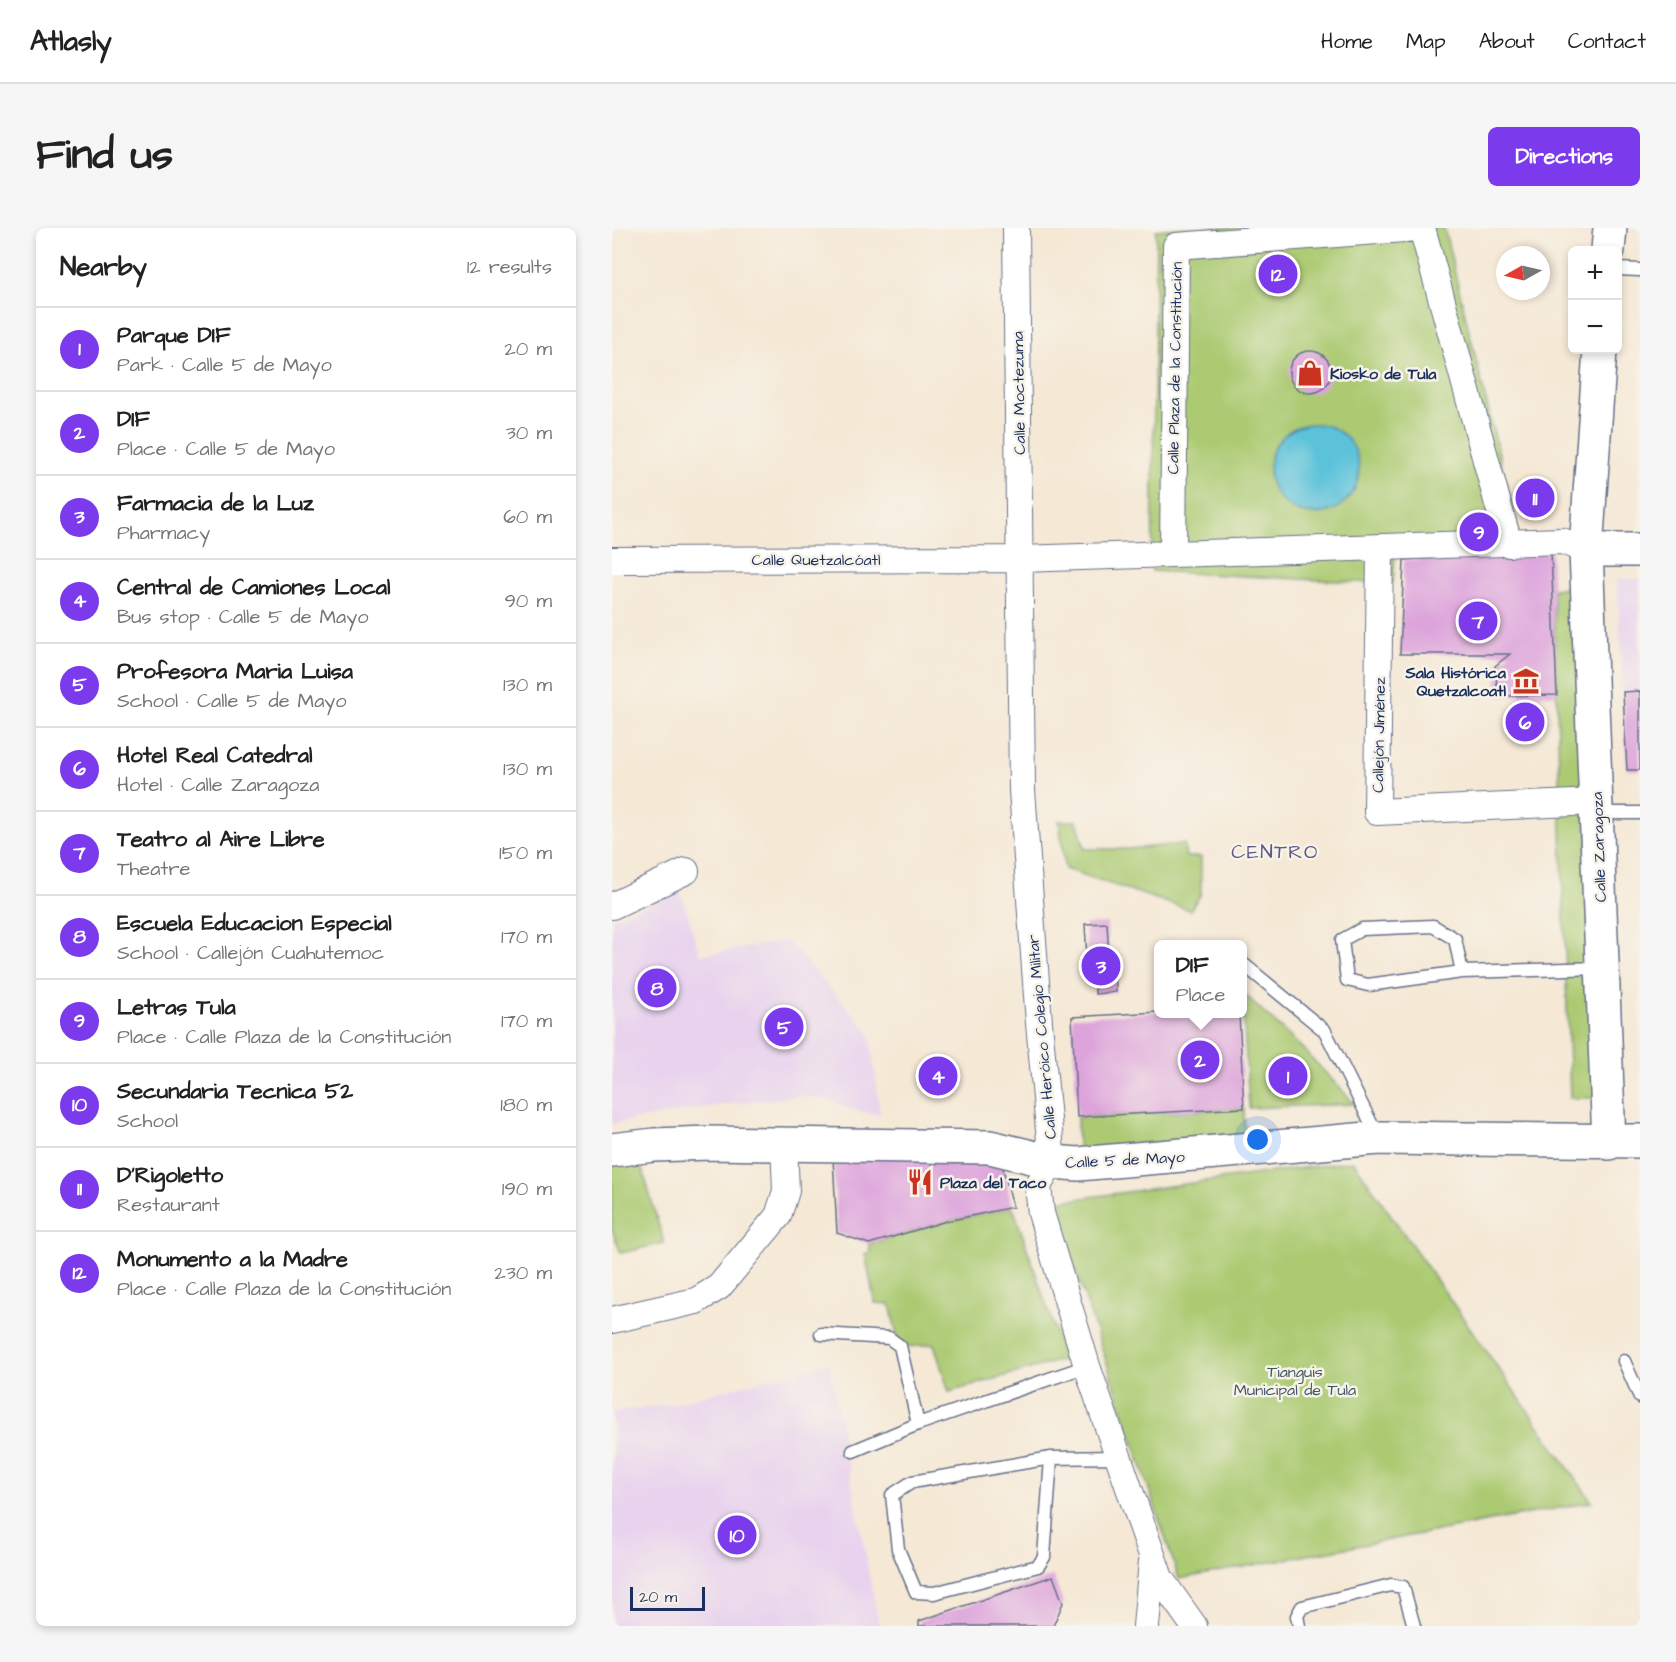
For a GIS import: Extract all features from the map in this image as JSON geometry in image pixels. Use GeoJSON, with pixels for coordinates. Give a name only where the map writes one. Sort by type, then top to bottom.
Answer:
{"type":"FeatureCollection","features":[{"type":"Feature","properties":{"kind":"street","name":"Calle Moctezuma"},"geometry":{"type":"LineString","coordinates":[[1016,228],[1020,559]]}},
{"type":"Feature","properties":{"kind":"street","name":"Calle Plaza de la Constitución"},"geometry":{"type":"LineString","coordinates":[[1173,552],[1176,246],[1302,232],[1420,228],[1509,544]]}},
{"type":"Feature","properties":{"kind":"street"},"geometry":{"type":"LineString","coordinates":[[1608,246],[1610,228]]}},
{"type":"Feature","properties":{"kind":"street","name":"Calle Zaragoza"},"geometry":{"type":"LineString","coordinates":[[1600,354],[1586,550],[1602,968],[1624,1142]]}},
{"type":"Feature","properties":{"kind":"street"},"geometry":{"type":"LineString","coordinates":[[1020,559],[1173,552],[1562,541],[1586,550],[1640,550]]}},
{"type":"Feature","properties":{"kind":"street","name":"Callejón Jiménez"},"geometry":{"type":"LineString","coordinates":[[1380,547],[1377,812],[1596,808]]}},
{"type":"Feature","properties":{"kind":"street","name":"Calle Quetzalcóatl"},"geometry":{"type":"LineString","coordinates":[[612,560],[1020,559]]}},
{"type":"Feature","properties":{"kind":"street","name":"Calle Heróico Colegio Militar"},"geometry":{"type":"LineString","coordinates":[[1020,559],[1022,790],[1052,1162],[1038,1186],[1041,1213],[1087,1366],[1160,1578],[1194,1626]]}},
{"type":"Feature","properties":{"kind":"street"},"geometry":{"type":"LineString","coordinates":[[612,906],[686,871]]}},
{"type":"Feature","properties":{"kind":"street","name":"Calle 5 de Mayo"},"geometry":{"type":"LineString","coordinates":[[612,1150],[654,1144],[784,1143],[990,1147],[1052,1162],[1078,1164],[1379,1138],[1624,1142]]}},
{"type":"Feature","properties":{"kind":"street"},"geometry":{"type":"LineString","coordinates":[[612,1320],[696,1301],[718,1287],[778,1215],[786,1191],[784,1143]]}},
{"type":"Feature","properties":{"kind":"street"},"geometry":{"type":"LineString","coordinates":[[1146,1626],[1152,1556]]}},
{"type":"Feature","properties":{"kind":"lane"},"geometry":{"type":"LineString","coordinates":[[1622,269],[1640,270]]}},
{"type":"Feature","properties":{"kind":"lane"},"geometry":{"type":"LineString","coordinates":[[1596,808],[1640,813]]}},
{"type":"Feature","properties":{"kind":"lane"},"geometry":{"type":"LineString","coordinates":[[1462,972],[1455,939],[1433,926],[1362,929],[1342,940],[1347,980],[1368,985],[1462,972],[1602,968]]}},
{"type":"Feature","properties":{"kind":"lane"},"geometry":{"type":"LineString","coordinates":[[1247,967],[1325,1031],[1379,1138]]}},
{"type":"Feature","properties":{"kind":"lane"},"geometry":{"type":"LineString","coordinates":[[821,1334],[889,1338],[900,1346],[918,1424]]}},
{"type":"Feature","properties":{"kind":"lane"},"geometry":{"type":"LineString","coordinates":[[1624,1361],[1640,1397]]}},
{"type":"Feature","properties":{"kind":"lane"},"geometry":{"type":"LineString","coordinates":[[854,1450],[918,1424],[1087,1366]]}},
{"type":"Feature","properties":{"kind":"lane"},"geometry":{"type":"LineString","coordinates":[[1051,1458],[1044,1557],[1038,1566],[934,1593],[916,1592],[898,1549],[892,1495],[912,1482],[1051,1458],[1119,1457]]}},
{"type":"Feature","properties":{"kind":"lane"},"geometry":{"type":"LineString","coordinates":[[1299,1626],[1297,1616],[1302,1607],[1391,1585],[1403,1587],[1414,1626]]}},
{"type":"Feature","properties":{"kind":"shaded area"},"geometry":{"type":"Polygon","coordinates":[[[1617,579],[1640,579],[1640,691],[1623,692],[1617,579]]]}},
{"type":"Feature","properties":{"kind":"shaded area"},"geometry":{"type":"Polygon","coordinates":[[[680,889],[700,955],[787,941],[870,1033],[880,1115],[849,1109],[831,1100],[800,1096],[714,1106],[612,1124],[612,919],[680,889]]]}},
{"type":"Feature","properties":{"kind":"shaded area"},"geometry":{"type":"Polygon","coordinates":[[[829,1363],[879,1626],[612,1626],[612,1412],[671,1404],[829,1363]]]}},
{"type":"Feature","properties":{"kind":"green space"},"geometry":{"type":"Polygon","coordinates":[[[1182,228],[1444,228],[1522,549],[1395,555],[1393,584],[1152,571],[1156,230],[1182,228]]]}},
{"type":"Feature","properties":{"kind":"green space"},"geometry":{"type":"Polygon","coordinates":[[[1580,586],[1597,1098],[1570,1098],[1553,589],[1580,586]]]}},
{"type":"Feature","properties":{"kind":"green space"},"geometry":{"type":"Polygon","coordinates":[[[1059,821],[1077,821],[1085,849],[1127,849],[1184,844],[1186,857],[1201,857],[1201,894],[1190,910],[1065,869],[1059,821]]]}},
{"type":"Feature","properties":{"kind":"green space"},"geometry":{"type":"Polygon","coordinates":[[[1247,997],[1302,1048],[1355,1104],[1249,1108],[1244,1018],[1247,1018],[1247,997]]]}},
{"type":"Feature","properties":{"kind":"green space"},"geometry":{"type":"Polygon","coordinates":[[[1244,1108],[1245,1136],[1078,1150],[1077,1117],[1244,1108]]]}},
{"type":"Feature","properties":{"kind":"green space"},"geometry":{"type":"Polygon","coordinates":[[[639,1158],[664,1243],[621,1253],[612,1230],[612,1162],[639,1158]]]}},
{"type":"Feature","properties":{"kind":"green space","name":"Tianguis Municipal de Tula"},"geometry":{"type":"Polygon","coordinates":[[[1353,1161],[1592,1502],[1179,1579],[1053,1202],[1353,1161]]]}},
{"type":"Feature","properties":{"kind":"green space"},"geometry":{"type":"Polygon","coordinates":[[[1013,1207],[1065,1359],[949,1392],[934,1344],[900,1348],[890,1304],[875,1303],[865,1254],[870,1252],[869,1244],[943,1222],[1013,1207]]]}},
{"type":"Feature","properties":{"kind":"water"},"geometry":{"type":"Polygon","coordinates":[[[1314,424],[1331,427],[1346,437],[1356,452],[1359,469],[1356,486],[1346,501],[1331,511],[1314,514],[1297,511],[1282,501],[1272,486],[1269,469],[1272,452],[1282,437],[1297,427],[1314,424]]]}},
{"type":"Feature","properties":{"kind":"building","name":"Kiosko de Tula"},"geometry":{"type":"Polygon","coordinates":[[[1310,351],[1325,357],[1331,372],[1325,387],[1310,393],[1295,387],[1289,372],[1295,357],[1310,351]]]}},
{"type":"Feature","properties":{"kind":"building"},"geometry":{"type":"Polygon","coordinates":[[[1551,552],[1557,695],[1498,696],[1495,666],[1510,654],[1400,654],[1404,560],[1551,552]]]}},
{"type":"Feature","properties":{"kind":"building"},"geometry":{"type":"Polygon","coordinates":[[[1640,691],[1640,770],[1627,770],[1623,692],[1640,691]]]}},
{"type":"Feature","properties":{"kind":"building"},"geometry":{"type":"Polygon","coordinates":[[[1107,923],[1109,956],[1115,955],[1116,992],[1095,994],[1095,976],[1088,977],[1085,924],[1107,923]]]}},
{"type":"Feature","properties":{"kind":"building"},"geometry":{"type":"Polygon","coordinates":[[[1154,1012],[1154,1018],[1239,1018],[1244,1108],[1077,1117],[1072,1017],[1154,1012]]]}},
{"type":"Feature","properties":{"kind":"building","name":"Plaza del Taco"},"geometry":{"type":"Polygon","coordinates":[[[999,1153],[1013,1207],[943,1222],[869,1244],[837,1233],[833,1158],[999,1153]]]}},
{"type":"Feature","properties":{"kind":"building"},"geometry":{"type":"Polygon","coordinates":[[[1053,1576],[1063,1603],[1053,1626],[919,1626],[919,1621],[1053,1576]]]}},
{"type":"Feature","properties":{"kind":"place","name":"Monumento a la Madre"},"geometry":{"type":"Point","coordinates":[1278,274]}},
{"type":"Feature","properties":{"kind":"place","name":"Kiosko de Tula"},"geometry":{"type":"Point","coordinates":[1310,373]}},
{"type":"Feature","properties":{"kind":"place","name":"D'Rigoletto"},"geometry":{"type":"Point","coordinates":[1535,498]}},
{"type":"Feature","properties":{"kind":"place","name":"Letras Tula"},"geometry":{"type":"Point","coordinates":[1479,532]}},
{"type":"Feature","properties":{"kind":"place","name":"Teatro al Aire Libre"},"geometry":{"type":"Point","coordinates":[1478,621]}},
{"type":"Feature","properties":{"kind":"place","name":"Sala Histórica Quetzalcoatl"},"geometry":{"type":"Point","coordinates":[1526,681]}},
{"type":"Feature","properties":{"kind":"place","name":"Hotel Real Catedral"},"geometry":{"type":"Point","coordinates":[1525,722]}},
{"type":"Feature","properties":{"kind":"place","name":"Farmacia de la Luz"},"geometry":{"type":"Point","coordinates":[1101,966]}},
{"type":"Feature","properties":{"kind":"place","name":"Escuela Educacion Especial"},"geometry":{"type":"Point","coordinates":[657,988]}},
{"type":"Feature","properties":{"kind":"place","name":"Profesora Maria Luisa"},"geometry":{"type":"Point","coordinates":[784,1027]}},
{"type":"Feature","properties":{"kind":"place","name":"DIF"},"geometry":{"type":"Point","coordinates":[1200,1060]}},
{"type":"Feature","properties":{"kind":"place","name":"Central de Camiones Local"},"geometry":{"type":"Point","coordinates":[938,1076]}},
{"type":"Feature","properties":{"kind":"place","name":"Parque DIF"},"geometry":{"type":"Point","coordinates":[1288,1076]}},
{"type":"Feature","properties":{"kind":"place","name":"Plaza del Taco"},"geometry":{"type":"Point","coordinates":[920,1182]}},
{"type":"Feature","properties":{"kind":"place","name":"Secundaria Tecnica 52"},"geometry":{"type":"Point","coordinates":[737,1535]}},
{"type":"Feature","properties":{"kind":"district","name":"CENTRO"},"geometry":{"type":"Point","coordinates":[1275,851]}}]}
